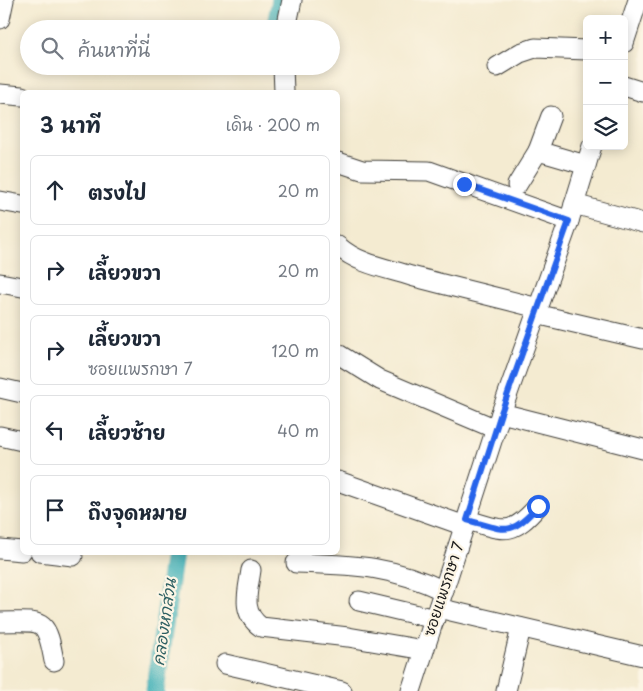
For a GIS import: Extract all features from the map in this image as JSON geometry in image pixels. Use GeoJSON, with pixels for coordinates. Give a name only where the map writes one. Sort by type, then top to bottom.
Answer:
{"type":"FeatureCollection","features":[{"type":"Feature","properties":{"kind":"street"},"geometry":{"type":"LineString","coordinates":[[0,19],[4,0]]}},
{"type":"Feature","properties":{"kind":"street"},"geometry":{"type":"LineString","coordinates":[[288,20],[292,0]]}},
{"type":"Feature","properties":{"kind":"street"},"geometry":{"type":"LineString","coordinates":[[632,35],[638,0]]}},
{"type":"Feature","properties":{"kind":"street"},"geometry":{"type":"LineString","coordinates":[[497,68],[520,53],[535,48],[583,50]]}},
{"type":"Feature","properties":{"kind":"street"},"geometry":{"type":"LineString","coordinates":[[283,75],[284,90]]}},
{"type":"Feature","properties":{"kind":"street"},"geometry":{"type":"LineString","coordinates":[[628,87],[643,92]]}},
{"type":"Feature","properties":{"kind":"street"},"geometry":{"type":"LineString","coordinates":[[0,94],[20,96]]}},
{"type":"Feature","properties":{"kind":"street"},"geometry":{"type":"LineString","coordinates":[[517,185],[538,151],[551,116]]}},
{"type":"Feature","properties":{"kind":"street","name":"ซอยแพรกษา 7"},"geometry":{"type":"LineString","coordinates":[[411,691],[499,421],[572,213],[591,150]]}},
{"type":"Feature","properties":{"kind":"street"},"geometry":{"type":"LineString","coordinates":[[538,151],[586,165]]}},
{"type":"Feature","properties":{"kind":"street"},"geometry":{"type":"LineString","coordinates":[[340,163],[362,170],[430,170],[572,213],[643,223]]}},
{"type":"Feature","properties":{"kind":"street"},"geometry":{"type":"LineString","coordinates":[[0,201],[20,205]]}},
{"type":"Feature","properties":{"kind":"street"},"geometry":{"type":"LineString","coordinates":[[340,248],[348,256],[370,264],[643,339]]}},
{"type":"Feature","properties":{"kind":"street"},"geometry":{"type":"LineString","coordinates":[[0,283],[20,287]]}},
{"type":"Feature","properties":{"kind":"street"},"geometry":{"type":"LineString","coordinates":[[340,355],[380,380],[499,421],[643,449]]}},
{"type":"Feature","properties":{"kind":"street"},"geometry":{"type":"LineString","coordinates":[[0,388],[20,393]]}},
{"type":"Feature","properties":{"kind":"street"},"geometry":{"type":"LineString","coordinates":[[0,436],[20,441]]}},
{"type":"Feature","properties":{"kind":"street"},"geometry":{"type":"LineString","coordinates":[[340,482],[466,523],[507,529],[516,527],[524,522],[538,506]]}},
{"type":"Feature","properties":{"kind":"street"},"geometry":{"type":"LineString","coordinates":[[0,549],[20,551]]}},
{"type":"Feature","properties":{"kind":"street"},"geometry":{"type":"LineString","coordinates":[[65,555],[73,556]]}},
{"type":"Feature","properties":{"kind":"street"},"geometry":{"type":"LineString","coordinates":[[296,563],[344,564],[377,568],[420,580],[439,606]]}},
{"type":"Feature","properties":{"kind":"street"},"geometry":{"type":"LineString","coordinates":[[251,570],[247,604],[249,616],[261,627],[348,637],[424,650]]}},
{"type":"Feature","properties":{"kind":"street"},"geometry":{"type":"LineString","coordinates":[[359,601],[439,606],[521,628],[643,656]]}},
{"type":"Feature","properties":{"kind":"street"},"geometry":{"type":"LineString","coordinates":[[0,622],[38,623],[45,627],[49,636],[54,661]]}},
{"type":"Feature","properties":{"kind":"street"},"geometry":{"type":"LineString","coordinates":[[506,691],[521,628]]}},
{"type":"Feature","properties":{"kind":"street"},"geometry":{"type":"LineString","coordinates":[[225,664],[308,687],[342,691]]}},
{"type":"Feature","properties":{"kind":"waterway","name":"คลองหกส่วน"},"geometry":{"type":"LineString","coordinates":[[277,20],[281,0]]}},
{"type":"Feature","properties":{"kind":"waterway","name":"คลองหกส่วน"},"geometry":{"type":"LineString","coordinates":[[155,691],[174,555]]}},
{"type":"Feature","properties":{"kind":"route"},"geometry":{"type":"LineString","coordinates":[[464,184],[569,221],[501,413],[467,520],[507,529],[516,527],[524,522],[538,506]]}}]}
